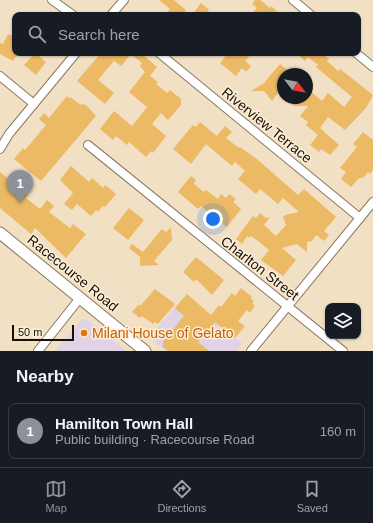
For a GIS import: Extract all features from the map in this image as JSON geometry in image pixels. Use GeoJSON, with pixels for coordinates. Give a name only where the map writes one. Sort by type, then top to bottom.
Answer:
{"type":"FeatureCollection","features":[{"type":"Feature","properties":{"kind":"street"},"geometry":{"type":"LineString","coordinates":[[52,0],[68,12]]}},
{"type":"Feature","properties":{"kind":"street"},"geometry":{"type":"LineString","coordinates":[[114,12],[124,0]]}},
{"type":"Feature","properties":{"kind":"street"},"geometry":{"type":"LineString","coordinates":[[293,0],[307,12]]}},
{"type":"Feature","properties":{"kind":"street"},"geometry":{"type":"LineString","coordinates":[[0,149],[9,134],[74,56]]}},
{"type":"Feature","properties":{"kind":"street","name":"Riverview Terrace"},"geometry":{"type":"LineString","coordinates":[[163,56],[360,218]]}},
{"type":"Feature","properties":{"kind":"street"},"geometry":{"type":"LineString","coordinates":[[360,56],[373,67]]}},
{"type":"Feature","properties":{"kind":"street"},"geometry":{"type":"LineString","coordinates":[[0,76],[34,104]]}},
{"type":"Feature","properties":{"kind":"street","name":"Charlton Street"},"geometry":{"type":"LineString","coordinates":[[88,145],[343,351]]}},
{"type":"Feature","properties":{"kind":"street"},"geometry":{"type":"LineString","coordinates":[[251,351],[373,202]]}},
{"type":"Feature","properties":{"kind":"street","name":"Racecourse Road"},"geometry":{"type":"LineString","coordinates":[[0,233],[145,351]]}},
{"type":"Feature","properties":{"kind":"street"},"geometry":{"type":"LineString","coordinates":[[38,351],[80,298]]}},
{"type":"Feature","properties":{"kind":"shaded area"},"geometry":{"type":"Polygon","coordinates":[[[185,296],[242,343],[236,351],[165,351],[149,337],[185,296]]]}},
{"type":"Feature","properties":{"kind":"shaded area"},"geometry":{"type":"Polygon","coordinates":[[[82,319],[88,320],[126,351],[55,351],[82,319]]]}},
{"type":"Feature","properties":{"kind":"building"},"geometry":{"type":"Polygon","coordinates":[[[159,0],[174,0],[186,10],[185,12],[168,12],[170,9],[159,0]]]}},
{"type":"Feature","properties":{"kind":"building"},"geometry":{"type":"Polygon","coordinates":[[[255,0],[260,0],[270,8],[271,6],[277,11],[253,12],[257,8],[252,4],[255,0]]]}},
{"type":"Feature","properties":{"kind":"building"},"geometry":{"type":"Polygon","coordinates":[[[201,3],[209,12],[194,12],[201,3]]]}},
{"type":"Feature","properties":{"kind":"building"},"geometry":{"type":"Polygon","coordinates":[[[8,34],[12,36],[12,56],[16,56],[13,61],[0,54],[0,43],[3,44],[8,34]]]}},
{"type":"Feature","properties":{"kind":"building"},"geometry":{"type":"Polygon","coordinates":[[[32,56],[39,56],[46,62],[36,75],[24,65],[32,56]]]}},
{"type":"Feature","properties":{"kind":"building"},"geometry":{"type":"Polygon","coordinates":[[[98,56],[129,56],[121,66],[114,61],[98,80],[114,93],[105,104],[77,81],[98,56]]]}},
{"type":"Feature","properties":{"kind":"building"},"geometry":{"type":"Polygon","coordinates":[[[133,56],[144,56],[157,67],[150,76],[158,82],[156,84],[167,93],[170,90],[181,99],[181,105],[168,120],[161,113],[152,124],[166,136],[153,153],[151,151],[146,157],[129,142],[127,145],[116,136],[113,140],[100,129],[114,111],[132,126],[147,107],[129,92],[145,72],[140,66],[142,63],[133,56]]]}},
{"type":"Feature","properties":{"kind":"building"},"geometry":{"type":"Polygon","coordinates":[[[226,56],[249,56],[245,61],[251,66],[246,72],[242,68],[236,76],[220,63],[226,56]]]}},
{"type":"Feature","properties":{"kind":"building"},"geometry":{"type":"Polygon","coordinates":[[[299,56],[326,56],[329,59],[327,61],[338,71],[340,69],[373,95],[366,108],[345,130],[328,117],[320,128],[339,145],[330,155],[321,149],[319,152],[310,145],[318,135],[306,125],[308,122],[300,116],[308,106],[294,106],[292,104],[313,104],[313,93],[322,101],[328,93],[344,107],[352,97],[316,67],[318,65],[308,57],[305,61],[299,56]]]}},
{"type":"Feature","properties":{"kind":"building"},"geometry":{"type":"Polygon","coordinates":[[[280,64],[285,68],[277,68],[277,94],[272,101],[264,91],[251,91],[263,84],[280,64]]]}},
{"type":"Feature","properties":{"kind":"building"},"geometry":{"type":"Polygon","coordinates":[[[67,96],[81,105],[86,105],[96,116],[41,181],[14,159],[23,148],[25,150],[46,125],[39,119],[44,113],[49,118],[67,96]]]}},
{"type":"Feature","properties":{"kind":"building"},"geometry":{"type":"Polygon","coordinates":[[[200,122],[217,136],[225,126],[232,132],[226,138],[258,160],[298,195],[304,189],[336,217],[324,231],[329,235],[324,241],[316,235],[312,241],[307,242],[307,252],[297,244],[282,248],[296,260],[283,276],[261,260],[269,250],[258,241],[251,236],[249,238],[247,236],[242,244],[236,239],[253,216],[256,218],[260,213],[266,218],[270,217],[264,225],[276,236],[286,225],[283,217],[285,215],[299,212],[283,198],[278,204],[260,189],[256,194],[238,179],[245,171],[235,162],[232,166],[206,144],[191,164],[173,149],[193,125],[196,127],[200,122]]]}},
{"type":"Feature","properties":{"kind":"building"},"geometry":{"type":"Polygon","coordinates":[[[363,132],[373,140],[373,170],[370,174],[368,172],[364,177],[358,179],[351,187],[341,179],[346,172],[340,168],[357,147],[353,144],[363,132]]]}},
{"type":"Feature","properties":{"kind":"building"},"geometry":{"type":"Polygon","coordinates":[[[71,166],[89,182],[92,178],[103,188],[105,185],[116,194],[105,207],[103,206],[98,212],[96,210],[91,216],[77,204],[72,210],[64,204],[73,193],[60,180],[71,166]]]}},
{"type":"Feature","properties":{"kind":"building"},"geometry":{"type":"Polygon","coordinates":[[[0,172],[24,191],[28,195],[26,198],[40,209],[47,200],[54,206],[49,212],[70,228],[73,224],[86,234],[66,258],[35,228],[31,234],[0,208],[0,172]]]}},
{"type":"Feature","properties":{"kind":"building"},"geometry":{"type":"Polygon","coordinates":[[[191,176],[196,180],[194,184],[204,192],[206,190],[218,199],[221,194],[226,198],[229,194],[236,199],[233,202],[241,209],[227,227],[201,206],[198,209],[178,192],[191,176]]]}},
{"type":"Feature","properties":{"kind":"building"},"geometry":{"type":"Polygon","coordinates":[[[129,208],[144,220],[128,240],[113,228],[129,208]]]}},
{"type":"Feature","properties":{"kind":"building"},"geometry":{"type":"Polygon","coordinates":[[[171,227],[172,240],[154,261],[159,265],[140,265],[140,257],[129,248],[132,244],[143,252],[162,229],[166,232],[171,227]]]}},
{"type":"Feature","properties":{"kind":"building"},"geometry":{"type":"Polygon","coordinates":[[[196,257],[224,280],[212,295],[196,279],[194,282],[183,272],[196,257]]]}},
{"type":"Feature","properties":{"kind":"building"},"geometry":{"type":"Polygon","coordinates":[[[241,288],[252,297],[251,299],[254,301],[252,303],[255,306],[250,313],[247,310],[238,321],[245,326],[235,338],[215,322],[198,342],[209,351],[168,351],[163,347],[163,342],[184,316],[175,308],[187,294],[211,315],[219,305],[221,307],[232,293],[235,296],[241,288]]]}},
{"type":"Feature","properties":{"kind":"building"},"geometry":{"type":"Polygon","coordinates":[[[155,289],[175,304],[158,324],[155,322],[153,324],[142,316],[140,318],[132,312],[138,305],[141,305],[155,289]]]}},
{"type":"Feature","properties":{"kind":"place","name":"Hamilton Town Hall"},"geometry":{"type":"Point","coordinates":[20,203]}},
{"type":"Feature","properties":{"kind":"place","name":"Milani House of Gelato"},"geometry":{"type":"Point","coordinates":[84,333]}}]}
